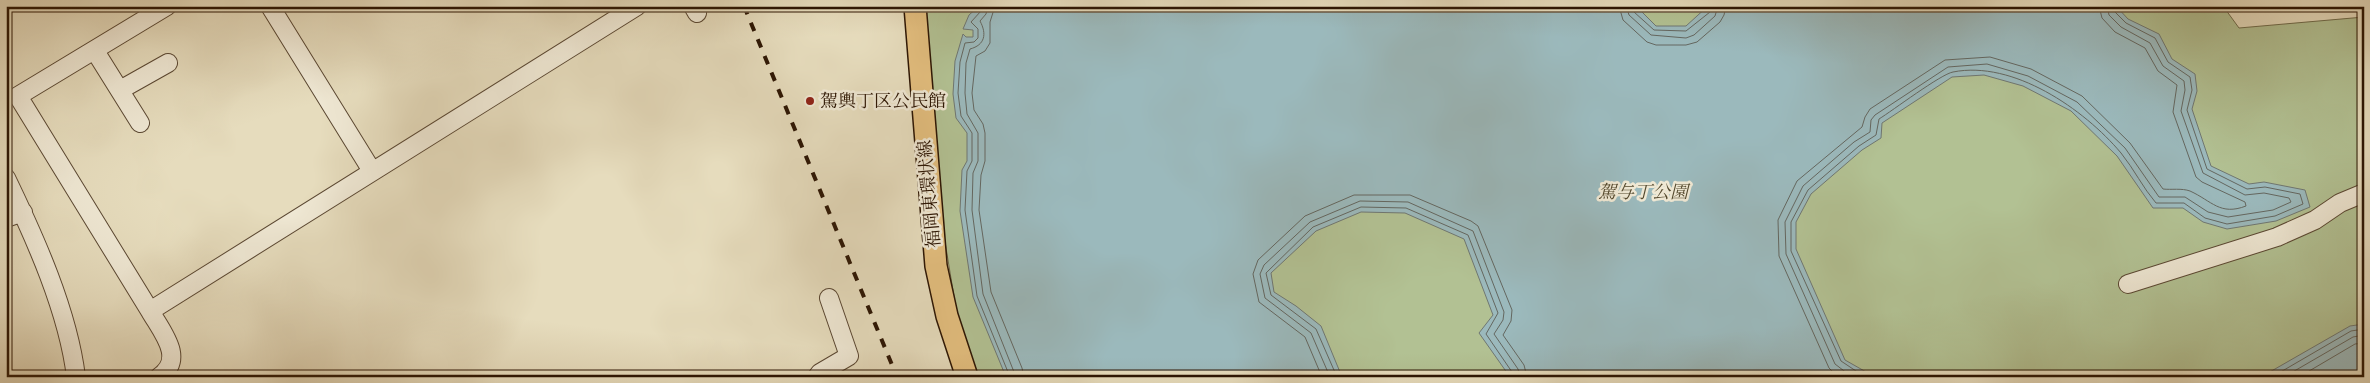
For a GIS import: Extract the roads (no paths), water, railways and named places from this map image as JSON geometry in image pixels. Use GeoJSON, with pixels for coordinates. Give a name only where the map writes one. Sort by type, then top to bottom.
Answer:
{"type":"FeatureCollection","features":[{"type":"Feature","properties":{"kind":"main road","name":"福岡東環状線"},"geometry":{"type":"LineString","coordinates":[[915,6],[936,266],[946,316],[967,377]]}},
{"type":"Feature","properties":{"kind":"street"},"geometry":{"type":"LineString","coordinates":[[159,377],[167,371],[172,362],[172,349],[18,96],[167,6]]}},
{"type":"Feature","properties":{"kind":"street"},"geometry":{"type":"LineString","coordinates":[[270,6],[372,171]]}},
{"type":"Feature","properties":{"kind":"street"},"geometry":{"type":"LineString","coordinates":[[150,311],[637,6]]}},
{"type":"Feature","properties":{"kind":"street"},"geometry":{"type":"LineString","coordinates":[[95,51],[140,123]]}},
{"type":"Feature","properties":{"kind":"street"},"geometry":{"type":"LineString","coordinates":[[120,90],[168,63]]}},
{"type":"Feature","properties":{"kind":"street"},"geometry":{"type":"LineString","coordinates":[[6,178],[14,215],[53,289],[73,352],[76,377]]}},
{"type":"Feature","properties":{"kind":"street"},"geometry":{"type":"LineString","coordinates":[[2128,284],[2277,237],[2315,220],[2340,203],[2364,193]]}},
{"type":"Feature","properties":{"kind":"street"},"geometry":{"type":"LineString","coordinates":[[817,377],[820,372],[849,356],[829,298]]}},
{"type":"Feature","properties":{"kind":"water","name":"駕与丁公園"},"geometry":{"type":"Polygon","coordinates":[[[979,6],[1636,6],[1656,26],[1686,26],[1708,6],[2116,6],[2128,19],[2159,34],[2172,59],[2195,74],[2197,91],[2192,109],[2211,166],[2249,184],[2264,182],[2305,190],[2310,207],[2276,221],[2227,229],[2203,222],[2183,208],[2153,208],[2117,156],[2071,111],[2023,86],[1984,75],[1952,77],[1882,123],[1881,138],[1862,150],[1811,194],[1796,222],[1796,249],[1845,360],[1875,377],[1510,377],[1479,333],[1493,315],[1464,239],[1405,213],[1361,212],[1316,231],[1271,273],[1274,292],[1296,306],[1321,326],[1342,377],[1006,377],[973,297],[960,211],[962,170],[967,161],[967,133],[956,118],[953,94],[955,61],[963,34],[966,37],[973,37],[973,30],[963,29],[969,15],[979,6]]]}},
{"type":"Feature","properties":{"kind":"water"},"geometry":{"type":"Polygon","coordinates":[[[2364,324],[2364,377],[2261,377],[2350,326],[2364,324]]]}},
{"type":"Feature","properties":{"kind":"railway"},"geometry":{"type":"LineString","coordinates":[[744,6],[897,377]]}},
{"type":"Feature","properties":{"kind":"place","name":"駕輿丁区公民館"},"geometry":{"type":"Point","coordinates":[810,101]}}]}
